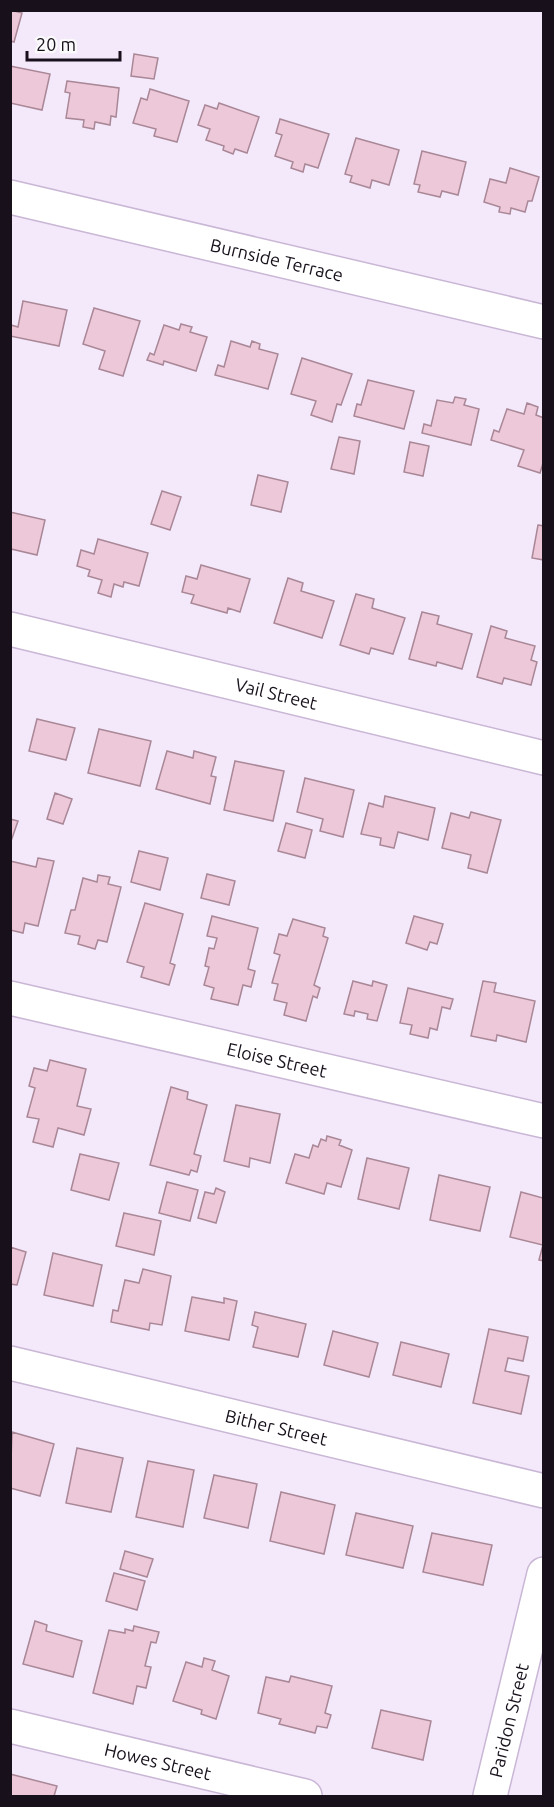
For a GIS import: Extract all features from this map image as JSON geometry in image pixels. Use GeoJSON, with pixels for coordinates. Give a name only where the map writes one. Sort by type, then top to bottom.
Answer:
{"type":"FeatureCollection","features":[{"type":"Feature","properties":{"kind":"street","name":"Burnside Terrace"},"geometry":{"type":"LineString","coordinates":[[10,197],[543,322]]}},
{"type":"Feature","properties":{"kind":"street","name":"Vail Street"},"geometry":{"type":"LineString","coordinates":[[10,629],[543,758]]}},
{"type":"Feature","properties":{"kind":"street","name":"Eloise Street"},"geometry":{"type":"LineString","coordinates":[[10,998],[543,1121]]}},
{"type":"Feature","properties":{"kind":"street","name":"Bither Street"},"geometry":{"type":"LineString","coordinates":[[10,1363],[543,1491]]}},
{"type":"Feature","properties":{"kind":"street","name":"Paridon Street"},"geometry":{"type":"LineString","coordinates":[[490,1797],[543,1574]]}},
{"type":"Feature","properties":{"kind":"street","name":"Howes Street"},"geometry":{"type":"LineString","coordinates":[[10,1726],[305,1797]]}},
{"type":"Feature","properties":{"kind":"building"},"geometry":{"type":"Polygon","coordinates":[[[10,10],[22,13],[14,42],[10,41],[10,10]]]}},
{"type":"Feature","properties":{"kind":"building"},"geometry":{"type":"Polygon","coordinates":[[[134,54],[158,58],[154,79],[131,76],[134,54]]]}},
{"type":"Feature","properties":{"kind":"building"},"geometry":{"type":"Polygon","coordinates":[[[10,66],[50,74],[42,110],[10,103],[10,66]]]}},
{"type":"Feature","properties":{"kind":"building"},"geometry":{"type":"Polygon","coordinates":[[[67,81],[119,88],[116,117],[111,116],[110,125],[95,122],[94,129],[83,127],[84,120],[66,118],[70,93],[65,92],[67,81]]]}},
{"type":"Feature","properties":{"kind":"building"},"geometry":{"type":"Polygon","coordinates":[[[150,89],[189,101],[177,142],[154,136],[156,129],[133,123],[141,98],[147,100],[150,89]]]}},
{"type":"Feature","properties":{"kind":"building"},"geometry":{"type":"Polygon","coordinates":[[[219,103],[259,117],[247,153],[235,149],[233,154],[223,150],[224,146],[206,140],[210,129],[198,125],[205,105],[217,109],[219,103]]]}},
{"type":"Feature","properties":{"kind":"building"},"geometry":{"type":"Polygon","coordinates":[[[280,119],[329,134],[318,168],[305,164],[303,172],[291,168],[293,162],[275,156],[282,135],[276,133],[280,119]]]}},
{"type":"Feature","properties":{"kind":"building"},"geometry":{"type":"Polygon","coordinates":[[[356,138],[399,150],[389,185],[372,180],[370,188],[350,182],[352,176],[345,174],[356,138]]]}},
{"type":"Feature","properties":{"kind":"building"},"geometry":{"type":"Polygon","coordinates":[[[422,151],[466,162],[458,195],[442,191],[440,197],[418,192],[420,185],[414,184],[422,151]]]}},
{"type":"Feature","properties":{"kind":"building"},"geometry":{"type":"Polygon","coordinates":[[[510,168],[539,177],[532,201],[528,201],[525,212],[511,208],[510,214],[499,212],[500,207],[484,202],[490,179],[506,183],[510,168]]]}},
{"type":"Feature","properties":{"kind":"building"},"geometry":{"type":"Polygon","coordinates":[[[23,301],[67,310],[59,346],[10,336],[11,325],[18,327],[23,301]]]}},
{"type":"Feature","properties":{"kind":"building"},"geometry":{"type":"Polygon","coordinates":[[[94,308],[140,321],[123,376],[99,369],[105,351],[83,344],[94,308]]]}},
{"type":"Feature","properties":{"kind":"building"},"geometry":{"type":"Polygon","coordinates":[[[181,324],[192,327],[190,332],[207,337],[196,371],[164,361],[163,365],[147,360],[150,353],[154,355],[164,325],[179,330],[181,324]]]}},
{"type":"Feature","properties":{"kind":"building"},"geometry":{"type":"Polygon","coordinates":[[[231,341],[250,347],[252,341],[260,344],[259,349],[278,354],[268,389],[215,375],[218,365],[224,367],[231,341]]]}},
{"type":"Feature","properties":{"kind":"building"},"geometry":{"type":"Polygon","coordinates":[[[302,358],[352,374],[341,405],[337,404],[332,422],[311,415],[316,401],[291,394],[302,358]]]}},
{"type":"Feature","properties":{"kind":"building"},"geometry":{"type":"Polygon","coordinates":[[[368,380],[414,391],[404,429],[354,416],[357,404],[361,405],[368,380]]]}},
{"type":"Feature","properties":{"kind":"building"},"geometry":{"type":"Polygon","coordinates":[[[455,397],[466,399],[464,405],[479,409],[471,445],[422,433],[424,424],[431,426],[437,400],[453,403],[455,397]]]}},
{"type":"Feature","properties":{"kind":"building"},"geometry":{"type":"Polygon","coordinates":[[[527,403],[538,407],[536,415],[544,418],[544,460],[540,473],[518,466],[524,450],[491,440],[494,430],[499,432],[507,409],[524,414],[527,403]]]}},
{"type":"Feature","properties":{"kind":"building"},"geometry":{"type":"Polygon","coordinates":[[[339,437],[360,441],[354,474],[331,469],[339,437]]]}},
{"type":"Feature","properties":{"kind":"building"},"geometry":{"type":"Polygon","coordinates":[[[410,442],[429,446],[423,476],[404,472],[410,442]]]}},
{"type":"Feature","properties":{"kind":"building"},"geometry":{"type":"Polygon","coordinates":[[[258,475],[288,482],[281,512],[251,505],[258,475]]]}},
{"type":"Feature","properties":{"kind":"building"},"geometry":{"type":"Polygon","coordinates":[[[162,491],[181,497],[170,530],[151,524],[162,491]]]}},
{"type":"Feature","properties":{"kind":"building"},"geometry":{"type":"Polygon","coordinates":[[[10,512],[45,520],[37,555],[11,549],[10,552],[10,512]]]}},
{"type":"Feature","properties":{"kind":"building"},"geometry":{"type":"Polygon","coordinates":[[[538,525],[544,526],[544,560],[532,558],[538,525]]]}},
{"type":"Feature","properties":{"kind":"building"},"geometry":{"type":"Polygon","coordinates":[[[98,539],[148,553],[139,586],[124,582],[123,587],[114,584],[111,597],[98,593],[102,580],[88,576],[90,570],[77,566],[81,550],[94,554],[98,539]]]}},
{"type":"Feature","properties":{"kind":"building"},"geometry":{"type":"Polygon","coordinates":[[[201,565],[250,579],[240,612],[228,608],[227,613],[191,603],[194,595],[182,592],[186,576],[197,579],[201,565]]]}},
{"type":"Feature","properties":{"kind":"building"},"geometry":{"type":"Polygon","coordinates":[[[288,578],[303,583],[301,591],[334,601],[322,638],[274,623],[288,578]]]}},
{"type":"Feature","properties":{"kind":"building"},"geometry":{"type":"Polygon","coordinates":[[[356,594],[374,599],[372,608],[405,618],[393,654],[371,648],[369,654],[340,645],[356,594]]]}},
{"type":"Feature","properties":{"kind":"building"},"geometry":{"type":"Polygon","coordinates":[[[422,612],[439,616],[437,624],[472,634],[462,669],[437,662],[436,666],[409,659],[422,612]]]}},
{"type":"Feature","properties":{"kind":"building"},"geometry":{"type":"Polygon","coordinates":[[[491,626],[507,631],[505,638],[535,646],[531,660],[537,662],[531,685],[504,678],[502,684],[477,677],[491,626]]]}},
{"type":"Feature","properties":{"kind":"building"},"geometry":{"type":"Polygon","coordinates":[[[37,719],[75,728],[66,760],[29,751],[37,719]]]}},
{"type":"Feature","properties":{"kind":"building"},"geometry":{"type":"Polygon","coordinates":[[[99,729],[151,741],[140,786],[88,773],[99,729]]]}},
{"type":"Feature","properties":{"kind":"building"},"geometry":{"type":"Polygon","coordinates":[[[167,751],[193,758],[194,751],[216,757],[211,776],[216,777],[210,804],[156,789],[167,751]]]}},
{"type":"Feature","properties":{"kind":"building"},"geometry":{"type":"Polygon","coordinates":[[[235,761],[284,771],[273,821],[224,810],[235,761]]]}},
{"type":"Feature","properties":{"kind":"building"},"geometry":{"type":"Polygon","coordinates":[[[305,778],[354,790],[343,837],[320,831],[323,819],[297,812],[305,778]]]}},
{"type":"Feature","properties":{"kind":"building"},"geometry":{"type":"Polygon","coordinates":[[[55,793],[72,799],[63,824],[47,819],[55,793]]]}},
{"type":"Feature","properties":{"kind":"building"},"geometry":{"type":"Polygon","coordinates":[[[385,796],[435,808],[428,840],[398,832],[394,848],[380,845],[381,838],[361,834],[369,803],[383,807],[385,796]]]}},
{"type":"Feature","properties":{"kind":"building"},"geometry":{"type":"Polygon","coordinates":[[[471,812],[501,820],[487,873],[468,868],[471,855],[442,848],[451,813],[469,818],[471,812]]]}},
{"type":"Feature","properties":{"kind":"building"},"geometry":{"type":"Polygon","coordinates":[[[10,819],[18,821],[10,844],[10,819]]]}},
{"type":"Feature","properties":{"kind":"building"},"geometry":{"type":"Polygon","coordinates":[[[286,823],[312,830],[305,858],[278,851],[286,823]]]}},
{"type":"Feature","properties":{"kind":"building"},"geometry":{"type":"Polygon","coordinates":[[[139,851],[168,858],[160,890],[131,882],[139,851]]]}},
{"type":"Feature","properties":{"kind":"building"},"geometry":{"type":"Polygon","coordinates":[[[38,858],[54,861],[38,926],[25,923],[23,933],[10,930],[10,861],[36,867],[38,858]]]}},
{"type":"Feature","properties":{"kind":"building"},"geometry":{"type":"Polygon","coordinates":[[[207,874],[235,881],[229,905],[201,898],[207,874]]]}},
{"type":"Feature","properties":{"kind":"building"},"geometry":{"type":"Polygon","coordinates":[[[98,875],[110,877],[108,884],[121,887],[107,942],[98,940],[95,949],[78,944],[80,936],[65,933],[71,910],[75,910],[83,878],[97,882],[98,875]]]}},
{"type":"Feature","properties":{"kind":"building"},"geometry":{"type":"Polygon","coordinates":[[[145,903],[183,914],[170,963],[175,965],[169,985],[141,977],[144,967],[127,962],[145,903]]]}},
{"type":"Feature","properties":{"kind":"building"},"geometry":{"type":"Polygon","coordinates":[[[212,916],[258,928],[248,969],[255,971],[251,987],[243,985],[238,1005],[211,999],[214,988],[204,985],[209,967],[205,966],[209,948],[214,949],[217,938],[207,936],[212,916]]]}},
{"type":"Feature","properties":{"kind":"building"},"geometry":{"type":"Polygon","coordinates":[[[414,916],[443,924],[437,944],[430,942],[427,950],[406,943],[414,916]]]}},
{"type":"Feature","properties":{"kind":"building"},"geometry":{"type":"Polygon","coordinates":[[[293,919],[325,928],[323,936],[328,938],[314,985],[320,988],[317,998],[313,996],[306,1021],[284,1015],[287,1003],[274,1000],[278,984],[272,983],[280,955],[274,953],[279,934],[287,936],[293,919]]]}},
{"type":"Feature","properties":{"kind":"building"},"geometry":{"type":"Polygon","coordinates":[[[353,981],[372,986],[373,981],[387,985],[377,1021],[367,1019],[368,1014],[355,1011],[354,1016],[344,1014],[353,981]]]}},
{"type":"Feature","properties":{"kind":"building"},"geometry":{"type":"Polygon","coordinates":[[[483,981],[496,983],[494,992],[535,1001],[526,1042],[497,1035],[496,1041],[471,1036],[483,981]]]}},
{"type":"Feature","properties":{"kind":"building"},"geometry":{"type":"Polygon","coordinates":[[[408,988],[453,999],[450,1009],[442,1007],[437,1030],[430,1028],[428,1038],[410,1034],[412,1025],[400,1023],[408,988]]]}},
{"type":"Feature","properties":{"kind":"building"},"geometry":{"type":"Polygon","coordinates":[[[50,1060],[86,1069],[77,1106],[91,1109],[84,1135],[58,1128],[53,1147],[33,1142],[39,1119],[27,1117],[35,1088],[29,1086],[34,1068],[47,1071],[50,1060]]]}},
{"type":"Feature","properties":{"kind":"building"},"geometry":{"type":"Polygon","coordinates":[[[171,1087],[188,1092],[187,1099],[207,1105],[194,1154],[201,1156],[197,1172],[191,1170],[189,1175],[150,1165],[171,1087]]]}},
{"type":"Feature","properties":{"kind":"building"},"geometry":{"type":"Polygon","coordinates":[[[236,1105],[280,1114],[270,1163],[250,1158],[249,1167],[224,1161],[236,1105]]]}},
{"type":"Feature","properties":{"kind":"building"},"geometry":{"type":"Polygon","coordinates":[[[327,1136],[341,1140],[339,1145],[352,1150],[341,1187],[327,1183],[324,1194],[286,1183],[295,1154],[309,1158],[313,1145],[318,1147],[321,1139],[326,1141],[327,1136]]]}},
{"type":"Feature","properties":{"kind":"building"},"geometry":{"type":"Polygon","coordinates":[[[80,1154],[119,1163],[109,1200],[71,1190],[80,1154]]]}},
{"type":"Feature","properties":{"kind":"building"},"geometry":{"type":"Polygon","coordinates":[[[367,1158],[409,1168],[399,1209],[358,1199],[367,1158]]]}},
{"type":"Feature","properties":{"kind":"building"},"geometry":{"type":"Polygon","coordinates":[[[439,1175],[490,1187],[480,1231],[430,1220],[439,1175]]]}},
{"type":"Feature","properties":{"kind":"building"},"geometry":{"type":"Polygon","coordinates":[[[167,1182],[198,1190],[190,1221],[159,1213],[167,1182]]]}},
{"type":"Feature","properties":{"kind":"building"},"geometry":{"type":"Polygon","coordinates":[[[216,1188],[225,1192],[216,1223],[198,1218],[205,1192],[214,1194],[216,1188]]]}},
{"type":"Feature","properties":{"kind":"building"},"geometry":{"type":"Polygon","coordinates":[[[521,1192],[543,1198],[544,1261],[539,1260],[543,1245],[510,1237],[521,1192]]]}},
{"type":"Feature","properties":{"kind":"building"},"geometry":{"type":"Polygon","coordinates":[[[124,1213],[161,1221],[154,1255],[116,1246],[124,1213]]]}},
{"type":"Feature","properties":{"kind":"building"},"geometry":{"type":"Polygon","coordinates":[[[10,1247],[26,1252],[17,1285],[10,1284],[10,1247]]]}},
{"type":"Feature","properties":{"kind":"building"},"geometry":{"type":"Polygon","coordinates":[[[53,1253],[102,1265],[93,1306],[44,1295],[53,1253]]]}},
{"type":"Feature","properties":{"kind":"building"},"geometry":{"type":"Polygon","coordinates":[[[143,1269],[171,1276],[162,1325],[150,1323],[149,1330],[111,1322],[113,1310],[118,1311],[125,1280],[139,1283],[143,1269]]]}},
{"type":"Feature","properties":{"kind":"building"},"geometry":{"type":"Polygon","coordinates":[[[192,1297],[224,1303],[224,1298],[237,1301],[229,1340],[185,1331],[192,1297]]]}},
{"type":"Feature","properties":{"kind":"building"},"geometry":{"type":"Polygon","coordinates":[[[255,1312],[306,1324],[298,1357],[253,1347],[258,1327],[252,1325],[255,1312]]]}},
{"type":"Feature","properties":{"kind":"building"},"geometry":{"type":"Polygon","coordinates":[[[489,1329],[528,1337],[523,1361],[508,1358],[505,1371],[529,1376],[521,1414],[473,1403],[489,1329]]]}},
{"type":"Feature","properties":{"kind":"building"},"geometry":{"type":"Polygon","coordinates":[[[333,1331],[378,1343],[369,1377],[324,1365],[333,1331]]]}},
{"type":"Feature","properties":{"kind":"building"},"geometry":{"type":"Polygon","coordinates":[[[401,1342],[449,1354],[441,1387],[393,1375],[401,1342]]]}},
{"type":"Feature","properties":{"kind":"building"},"geometry":{"type":"Polygon","coordinates":[[[12,1432],[54,1444],[40,1496],[10,1488],[12,1432]]]}},
{"type":"Feature","properties":{"kind":"building"},"geometry":{"type":"Polygon","coordinates":[[[77,1448],[123,1458],[111,1512],[66,1503],[77,1448]]]}},
{"type":"Feature","properties":{"kind":"building"},"geometry":{"type":"Polygon","coordinates":[[[148,1461],[194,1470],[183,1527],[136,1517],[148,1461]]]}},
{"type":"Feature","properties":{"kind":"building"},"geometry":{"type":"Polygon","coordinates":[[[214,1475],[257,1484],[248,1528],[204,1518],[214,1475]]]}},
{"type":"Feature","properties":{"kind":"building"},"geometry":{"type":"Polygon","coordinates":[[[281,1492],[335,1505],[324,1554],[270,1541],[281,1492]]]}},
{"type":"Feature","properties":{"kind":"building"},"geometry":{"type":"Polygon","coordinates":[[[356,1513],[413,1526],[403,1568],[346,1555],[356,1513]]]}},
{"type":"Feature","properties":{"kind":"building"},"geometry":{"type":"Polygon","coordinates":[[[432,1533],[492,1545],[483,1585],[423,1572],[432,1533]]]}},
{"type":"Feature","properties":{"kind":"building"},"geometry":{"type":"Polygon","coordinates":[[[125,1551],[153,1559],[147,1577],[120,1569],[125,1551]]]}},
{"type":"Feature","properties":{"kind":"building"},"geometry":{"type":"Polygon","coordinates":[[[114,1573],[145,1581],[137,1610],[106,1601],[114,1573]]]}},
{"type":"Feature","properties":{"kind":"building"},"geometry":{"type":"Polygon","coordinates":[[[35,1621],[47,1625],[46,1631],[82,1641],[73,1677],[23,1664],[35,1621]]]}},
{"type":"Feature","properties":{"kind":"building"},"geometry":{"type":"Polygon","coordinates":[[[134,1626],[159,1632],[156,1643],[151,1642],[145,1666],[151,1667],[146,1688],[137,1686],[133,1704],[93,1693],[109,1630],[125,1633],[125,1629],[133,1631],[134,1626]]]}},
{"type":"Feature","properties":{"kind":"building"},"geometry":{"type":"Polygon","coordinates":[[[204,1658],[215,1661],[212,1670],[229,1676],[216,1719],[201,1714],[202,1710],[173,1701],[186,1662],[202,1667],[204,1658]]]}},
{"type":"Feature","properties":{"kind":"building"},"geometry":{"type":"Polygon","coordinates":[[[291,1676],[332,1686],[325,1713],[331,1715],[327,1728],[317,1726],[315,1733],[279,1724],[281,1719],[258,1713],[266,1677],[289,1682],[291,1676]]]}},
{"type":"Feature","properties":{"kind":"building"},"geometry":{"type":"Polygon","coordinates":[[[381,1710],[431,1721],[423,1760],[372,1748],[381,1710]]]}},
{"type":"Feature","properties":{"kind":"building"},"geometry":{"type":"Polygon","coordinates":[[[10,1774],[57,1786],[54,1796],[10,1796],[10,1774]]]}}]}
